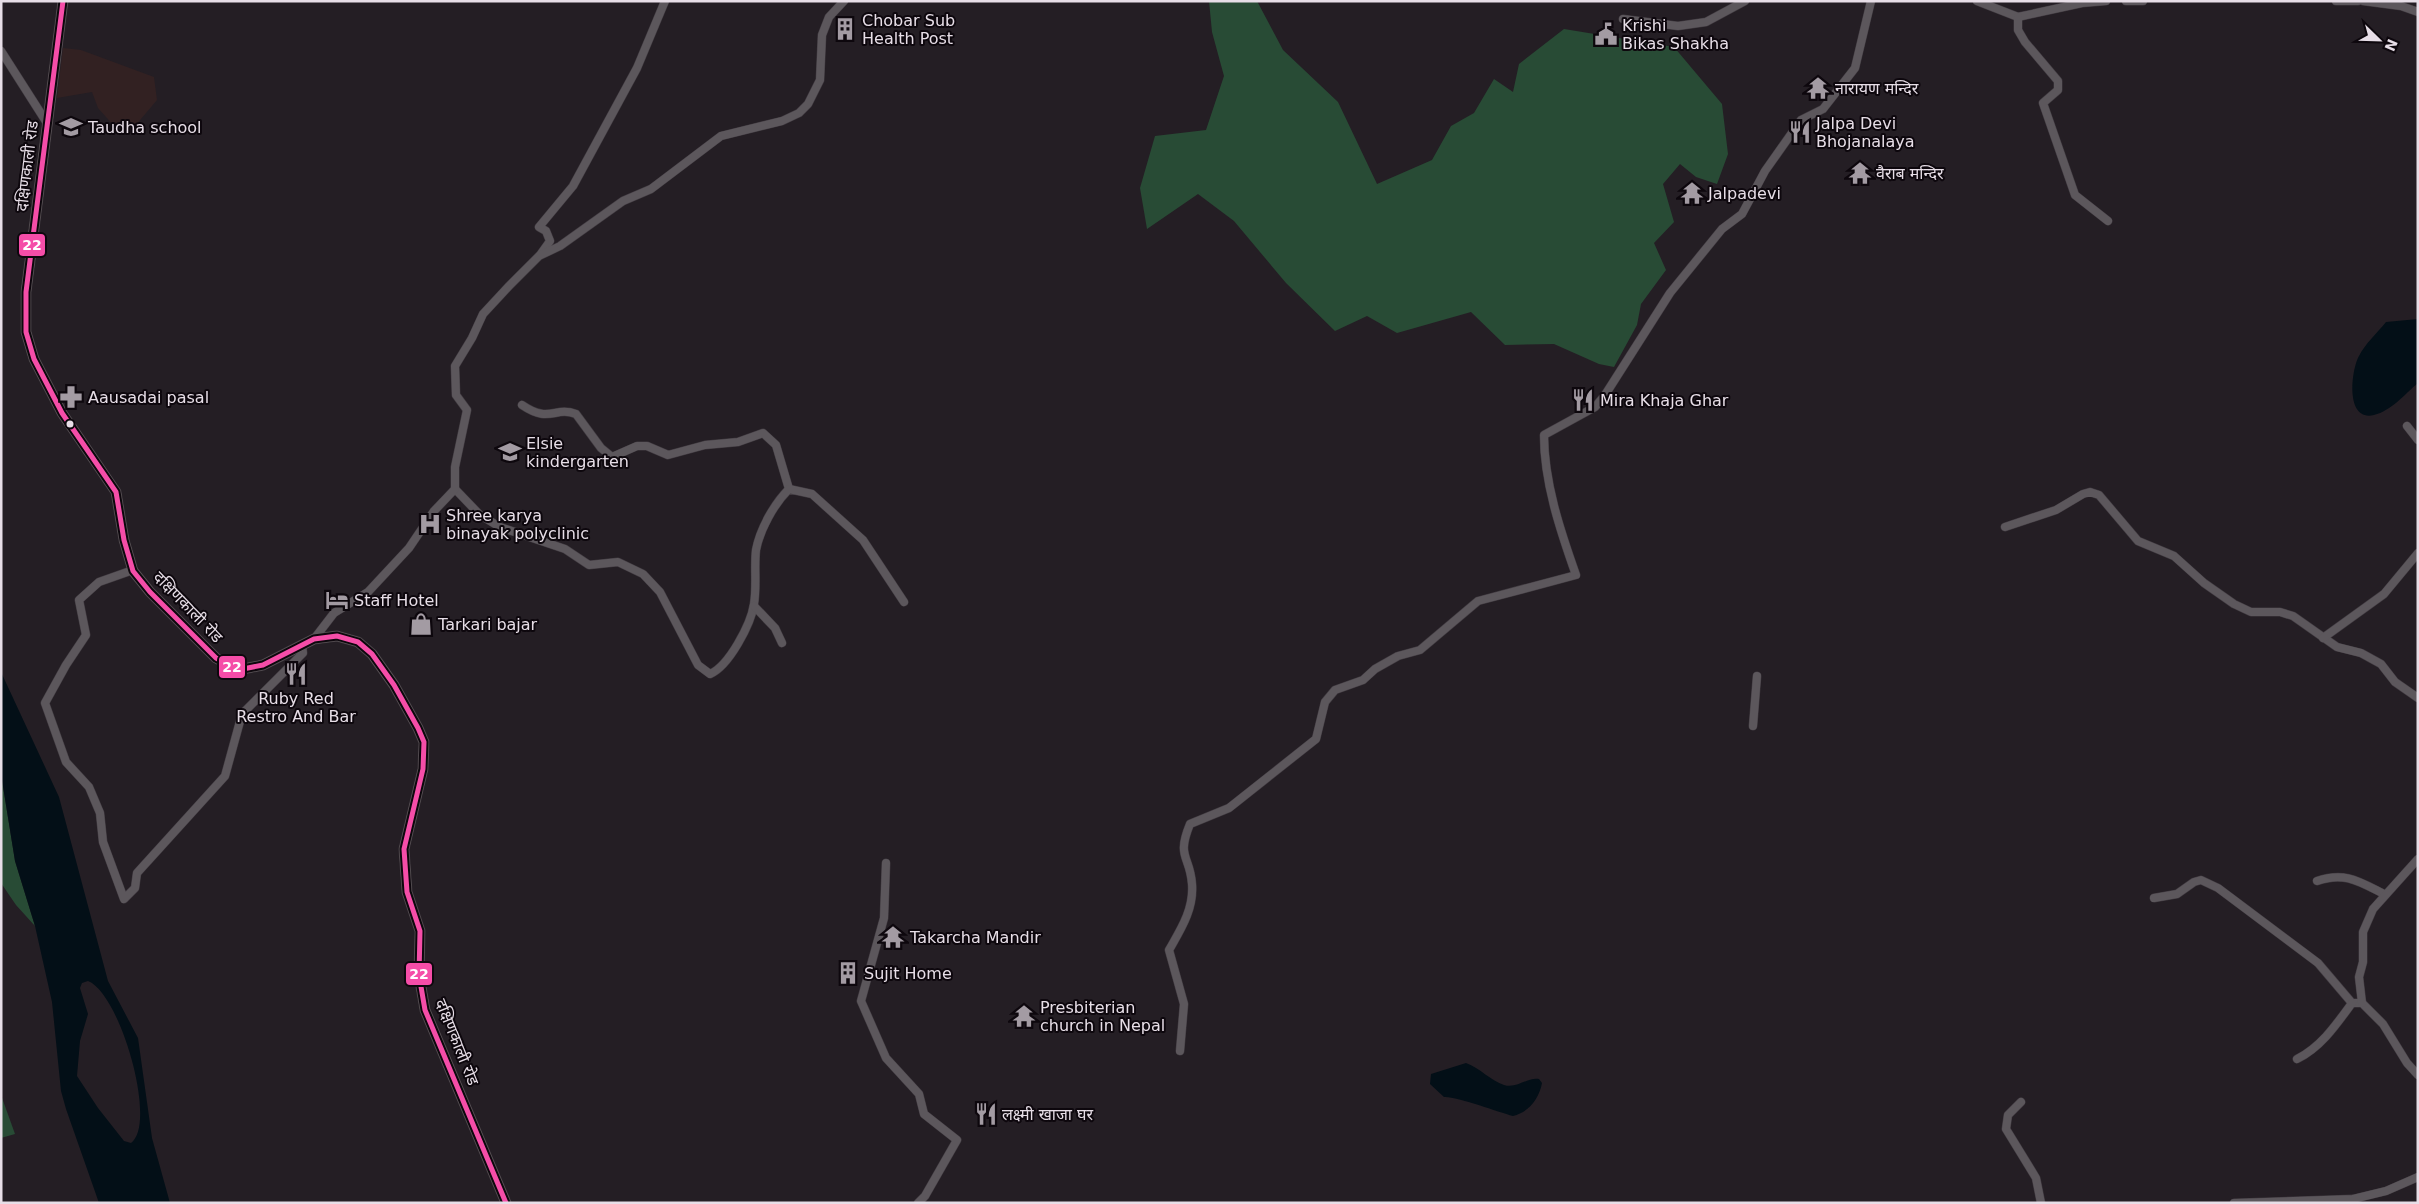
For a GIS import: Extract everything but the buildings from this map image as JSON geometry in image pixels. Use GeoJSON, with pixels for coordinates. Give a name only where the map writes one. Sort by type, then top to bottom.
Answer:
{"type":"FeatureCollection","features":[{"type":"Feature","properties":{"kind":"main road","name":"दक्षिणकाली रोड"},"geometry":{"type":"LineString","coordinates":[[63,1],[26,292],[26,332],[34,359],[62,413],[116,492],[124,540],[133,570],[175,617],[216,658],[230,668],[238,670],[263,666],[314,639],[337,636],[358,642],[372,654],[394,685],[424,742],[423,769],[404,849],[407,892],[420,931],[419,975],[422,992],[426,1010],[506,1203]]}},
{"type":"Feature","properties":{"kind":"street"},"geometry":{"type":"LineString","coordinates":[[314,639],[334,613],[368,592],[409,548],[434,511],[455,489],[455,466],[467,410],[456,395],[455,366],[472,338],[483,314],[539,256],[550,241],[546,231],[539,227],[573,186],[637,68],[665,1]]}},
{"type":"Feature","properties":{"kind":"street"},"geometry":{"type":"LineString","coordinates":[[539,256],[560,246],[624,201],[651,189],[721,136],[782,121],[799,113],[808,104],[820,80],[822,35],[829,18],[844,1]]}},
{"type":"Feature","properties":{"kind":"street"},"geometry":{"type":"LineString","coordinates":[[1623,18],[1678,26],[1706,22],[1745,1]]}},
{"type":"Feature","properties":{"kind":"street"},"geometry":{"type":"LineString","coordinates":[[1180,1051],[1184,1004],[1170,950],[1189,914],[1192,884],[1182,851],[1190,824],[1229,808],[1316,739],[1325,702],[1335,690],[1363,680],[1374,670],[1398,656],[1420,650],[1478,601],[1576,575],[1563,539],[1544,461],[1544,435],[1595,407],[1606,395],[1670,293],[1722,229],[1742,214],[1765,171],[1801,120],[1823,110],[1831,100],[1855,68],[1871,1]]}},
{"type":"Feature","properties":{"kind":"street"},"geometry":{"type":"LineString","coordinates":[[1977,1],[2018,17],[2082,3],[2106,1]]}},
{"type":"Feature","properties":{"kind":"street"},"geometry":{"type":"LineString","coordinates":[[2126,1],[2143,1]]}},
{"type":"Feature","properties":{"kind":"street"},"geometry":{"type":"LineString","coordinates":[[2336,1],[2358,1]]}},
{"type":"Feature","properties":{"kind":"street"},"geometry":{"type":"LineString","coordinates":[[2364,1],[2401,6],[2418,12]]}},
{"type":"Feature","properties":{"kind":"street"},"geometry":{"type":"LineString","coordinates":[[2018,17],[2018,30],[2021,36],[2058,81],[2059,86],[2043,103],[2076,195],[2108,221]]}},
{"type":"Feature","properties":{"kind":"street"},"geometry":{"type":"LineString","coordinates":[[1,51],[47,122]]}},
{"type":"Feature","properties":{"kind":"street"},"geometry":{"type":"LineString","coordinates":[[522,405],[538,415],[570,412],[576,414],[601,448],[612,457],[637,446],[647,446],[668,455],[705,445],[738,442],[763,433],[776,445],[789,489]]}},
{"type":"Feature","properties":{"kind":"street"},"geometry":{"type":"LineString","coordinates":[[2407,426],[2418,440]]}},
{"type":"Feature","properties":{"kind":"street"},"geometry":{"type":"LineString","coordinates":[[455,489],[480,515],[500,527],[565,549],[589,564],[618,562],[644,574],[660,592],[698,665],[710,674],[726,663],[754,606],[756,549],[768,519],[789,489]]}},
{"type":"Feature","properties":{"kind":"street"},"geometry":{"type":"LineString","coordinates":[[789,489],[812,494],[850,528],[875,557],[904,602]]}},
{"type":"Feature","properties":{"kind":"street"},"geometry":{"type":"LineString","coordinates":[[2005,527],[2056,510],[2083,494],[2090,492],[2098,495],[2138,540],[2174,556],[2204,583],[2234,604],[2250,612],[2280,612],[2293,616],[2337,647],[2361,653],[2376,661],[2395,682],[2418,698]]}},
{"type":"Feature","properties":{"kind":"street"},"geometry":{"type":"LineString","coordinates":[[2323,638],[2384,594],[2418,553]]}},
{"type":"Feature","properties":{"kind":"street"},"geometry":{"type":"LineString","coordinates":[[133,570],[99,582],[79,600],[86,635],[66,665],[45,703],[66,762],[89,787],[100,813],[103,842],[124,898],[135,888],[137,873],[225,776],[242,714],[303,653],[302,644]]}},
{"type":"Feature","properties":{"kind":"street"},"geometry":{"type":"LineString","coordinates":[[754,606],[775,628],[782,643]]}},
{"type":"Feature","properties":{"kind":"street"},"geometry":{"type":"LineString","coordinates":[[1753,726],[1757,676]]}},
{"type":"Feature","properties":{"kind":"street"},"geometry":{"type":"LineString","coordinates":[[2418,859],[2384,894],[2373,909],[2363,932],[2363,962],[2359,977],[2362,1003],[2383,1024],[2407,1063],[2418,1075]]}},
{"type":"Feature","properties":{"kind":"street"},"geometry":{"type":"LineString","coordinates":[[886,863],[884,918],[861,1001],[886,1058],[919,1094],[924,1114],[957,1140],[925,1196],[918,1203]]}},
{"type":"Feature","properties":{"kind":"street"},"geometry":{"type":"LineString","coordinates":[[2317,881],[2331,876],[2343,876],[2384,894]]}},
{"type":"Feature","properties":{"kind":"street"},"geometry":{"type":"LineString","coordinates":[[2154,898],[2177,894],[2194,882],[2202,880],[2218,888],[2322,967],[2352,1003]]}},
{"type":"Feature","properties":{"kind":"street"},"geometry":{"type":"LineString","coordinates":[[2352,1003],[2362,1003]]}},
{"type":"Feature","properties":{"kind":"street"},"geometry":{"type":"LineString","coordinates":[[2297,1059],[2311,1052],[2337,1024],[2352,1003]]}},
{"type":"Feature","properties":{"kind":"street"},"geometry":{"type":"LineString","coordinates":[[2021,1102],[2008,1115],[2006,1128],[2036,1178],[2041,1203]]}},
{"type":"Feature","properties":{"kind":"street"},"geometry":{"type":"LineString","coordinates":[[2234,1203],[2353,1198],[2386,1191],[2418,1176]]}},
{"type":"Feature","properties":{"kind":"shaded area"},"geometry":{"type":"Polygon","coordinates":[[[63,48],[81,50],[154,77],[157,100],[135,126],[123,121],[115,127],[98,108],[92,92],[57,98],[63,48]]]}},
{"type":"Feature","properties":{"kind":"shaded area"},"geometry":{"type":"Polygon","coordinates":[[[2418,319],[2418,383],[2398,402],[2380,413],[2365,415],[2358,411],[2354,403],[2353,383],[2359,356],[2386,322],[2418,319]]]}},
{"type":"Feature","properties":{"kind":"shaded area"},"geometry":{"type":"Polygon","coordinates":[[[1,672],[59,797],[108,981],[138,1038],[152,1138],[170,1203],[99,1203],[61,1091],[52,1002],[35,926],[15,861],[1,774],[1,672]],[[88,981],[82,983],[80,988],[88,1014],[80,1041],[77,1076],[98,1108],[124,1141],[131,1143],[138,1131],[140,1111],[138,1087],[132,1059],[123,1033],[112,1009],[100,991],[88,981]]]}},
{"type":"Feature","properties":{"kind":"shaded area"},"geometry":{"type":"Polygon","coordinates":[[[1466,1063],[1504,1085],[1509,1086],[1539,1079],[1542,1083],[1536,1099],[1524,1111],[1513,1116],[1450,1097],[1444,1097],[1430,1084],[1431,1074],[1466,1063]]]}},
{"type":"Feature","properties":{"kind":"green space"},"geometry":{"type":"Polygon","coordinates":[[[1209,1],[1257,1],[1283,50],[1338,102],[1377,184],[1432,160],[1451,126],[1474,113],[1494,79],[1513,92],[1519,64],[1564,29],[1674,47],[1722,104],[1728,154],[1717,184],[1696,177],[1680,164],[1663,184],[1674,222],[1654,243],[1666,270],[1641,304],[1637,325],[1614,367],[1599,364],[1554,344],[1505,345],[1471,312],[1397,333],[1367,316],[1335,331],[1286,283],[1234,221],[1198,194],[1147,229],[1140,188],[1155,136],[1206,130],[1224,76],[1212,32],[1209,1]]]}},
{"type":"Feature","properties":{"kind":"green space"},"geometry":{"type":"Polygon","coordinates":[[[1,774],[15,861],[35,926],[16,905],[1,883],[1,774]]]}},
{"type":"Feature","properties":{"kind":"green space"},"geometry":{"type":"Polygon","coordinates":[[[1,1095],[15,1134],[1,1138],[1,1095]]]}},
{"type":"Feature","properties":{"kind":"transit line","name":"22"},"geometry":{"type":"LineString","coordinates":[[63,1],[26,292],[26,332],[34,359],[62,413],[116,492],[124,540],[133,571],[150,592],[216,658],[238,670],[263,665],[314,639],[337,636],[358,642],[372,654],[394,685],[424,742],[423,769],[404,849],[407,892],[420,931],[419,975],[425,1010],[506,1203]]}},
{"type":"Feature","properties":{"kind":"place","name":"Chobar Sub Health Post"},"geometry":{"type":"Point","coordinates":[845,29]}},
{"type":"Feature","properties":{"kind":"place","name":"Krishi Bikas Shakha"},"geometry":{"type":"Point","coordinates":[1606,34]}},
{"type":"Feature","properties":{"kind":"place","name":"नारायण मन्दिर"},"geometry":{"type":"Point","coordinates":[1818,88]}},
{"type":"Feature","properties":{"kind":"place","name":"Taudha school"},"geometry":{"type":"Point","coordinates":[71,127]}},
{"type":"Feature","properties":{"kind":"place","name":"Jalpa Devi Bhojanalaya"},"geometry":{"type":"Point","coordinates":[1800,132]}},
{"type":"Feature","properties":{"kind":"place","name":"वैराब मन्दिर"},"geometry":{"type":"Point","coordinates":[1860,173]}},
{"type":"Feature","properties":{"kind":"place","name":"Jalpadevi"},"geometry":{"type":"Point","coordinates":[1692,193]}},
{"type":"Feature","properties":{"kind":"place","name":"Aausadai pasal"},"geometry":{"type":"Point","coordinates":[71,397]}},
{"type":"Feature","properties":{"kind":"place","name":"Mira Khaja Ghar"},"geometry":{"type":"Point","coordinates":[1583,400]}},
{"type":"Feature","properties":{"kind":"place","name":"Elsie kindergarten"},"geometry":{"type":"Point","coordinates":[510,452]}},
{"type":"Feature","properties":{"kind":"place","name":"Shree karya binayak polyclinic"},"geometry":{"type":"Point","coordinates":[430,524]}},
{"type":"Feature","properties":{"kind":"place","name":"Staff Hotel"},"geometry":{"type":"Point","coordinates":[337,600]}},
{"type":"Feature","properties":{"kind":"place","name":"Tarkari bajar"},"geometry":{"type":"Point","coordinates":[421,624]}},
{"type":"Feature","properties":{"kind":"place","name":"Ruby Red Restro And Bar"},"geometry":{"type":"Point","coordinates":[296,674]}},
{"type":"Feature","properties":{"kind":"place","name":"Takarcha Mandir"},"geometry":{"type":"Point","coordinates":[893,937]}},
{"type":"Feature","properties":{"kind":"place","name":"Sujit Home"},"geometry":{"type":"Point","coordinates":[848,973]}},
{"type":"Feature","properties":{"kind":"place","name":"Presbiterian church in Nepal"},"geometry":{"type":"Point","coordinates":[1024,1016]}},
{"type":"Feature","properties":{"kind":"place","name":"लक्ष्मी खाजा घर"},"geometry":{"type":"Point","coordinates":[986,1114]}}]}
